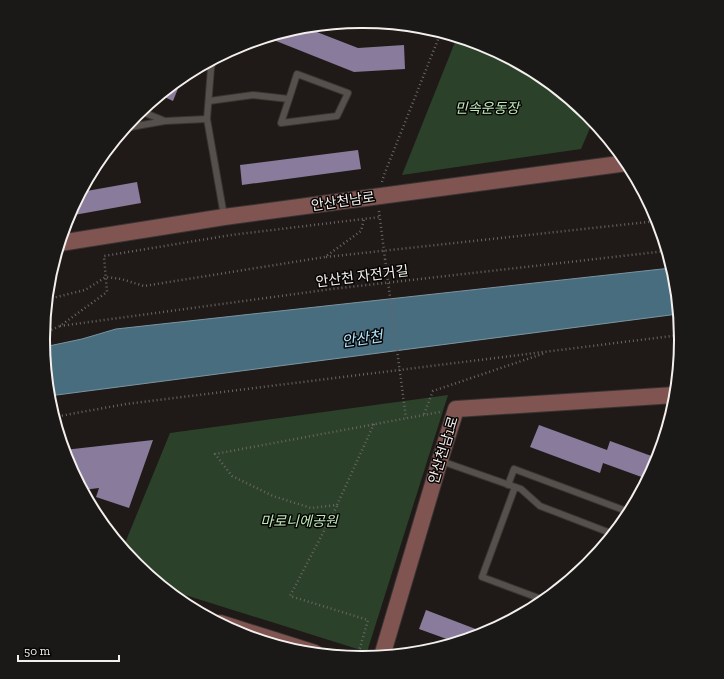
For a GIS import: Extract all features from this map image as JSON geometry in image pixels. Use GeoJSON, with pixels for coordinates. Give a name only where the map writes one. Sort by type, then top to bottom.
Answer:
{"type":"FeatureCollection","features":[{"type":"Feature","properties":{"kind":"street","name":"안산천남로"},"geometry":{"type":"LineString","coordinates":[[66,242],[224,217],[620,164]]}},
{"type":"Feature","properties":{"kind":"street","name":"안산천남1로"},"geometry":{"type":"LineString","coordinates":[[384,650],[456,409],[669,395]]}},
{"type":"Feature","properties":{"kind":"lane"},"geometry":{"type":"LineString","coordinates":[[211,67],[207,119],[224,217]]}},
{"type":"Feature","properties":{"kind":"lane"},"geometry":{"type":"LineString","coordinates":[[297,74],[348,93],[337,116],[281,123],[289,100],[297,74]]}},
{"type":"Feature","properties":{"kind":"lane"},"geometry":{"type":"LineString","coordinates":[[209,101],[253,95],[289,100]]}},
{"type":"Feature","properties":{"kind":"lane"},"geometry":{"type":"LineString","coordinates":[[147,114],[165,121]]}},
{"type":"Feature","properties":{"kind":"lane"},"geometry":{"type":"LineString","coordinates":[[135,126],[165,121],[207,119]]}},
{"type":"Feature","properties":{"kind":"lane"},"geometry":{"type":"LineString","coordinates":[[440,460],[521,489],[540,506],[607,532]]}},
{"type":"Feature","properties":{"kind":"lane"},"geometry":{"type":"LineString","coordinates":[[508,485],[514,469],[623,510]]}},
{"type":"Feature","properties":{"kind":"lane"},"geometry":{"type":"LineString","coordinates":[[515,487],[482,577],[537,597]]}},
{"type":"Feature","properties":{"kind":"path"},"geometry":{"type":"LineString","coordinates":[[406,418],[378,197],[384,174],[439,38]]}},
{"type":"Feature","properties":{"kind":"path","name":"안산천 자전거길"},"geometry":{"type":"LineString","coordinates":[[50,330],[60,326],[107,292],[104,256],[231,235],[380,217]]}},
{"type":"Feature","properties":{"kind":"path"},"geometry":{"type":"LineString","coordinates":[[325,257],[361,231],[364,219]]}},
{"type":"Feature","properties":{"kind":"path"},"geometry":{"type":"LineString","coordinates":[[53,298],[85,290],[106,277],[121,279],[144,286],[325,257],[651,222]]}},
{"type":"Feature","properties":{"kind":"path","name":"안산천 자전거길"},"geometry":{"type":"LineString","coordinates":[[60,326],[332,289],[660,251]]}},
{"type":"Feature","properties":{"kind":"path"},"geometry":{"type":"LineString","coordinates":[[60,416],[126,404],[674,335]]}},
{"type":"Feature","properties":{"kind":"path"},"geometry":{"type":"LineString","coordinates":[[424,415],[433,391],[550,351]]}},
{"type":"Feature","properties":{"kind":"path"},"geometry":{"type":"LineString","coordinates":[[337,505],[311,508],[273,496],[232,476],[215,454],[456,409]]}},
{"type":"Feature","properties":{"kind":"path"},"geometry":{"type":"LineString","coordinates":[[359,651],[368,620],[290,596],[337,505],[374,424]]}},
{"type":"Feature","properties":{"kind":"green space","name":"민속운동장"},"geometry":{"type":"Polygon","coordinates":[[[455,43],[500,60],[535,80],[552,92],[590,128],[581,149],[402,175],[455,43]]]}},
{"type":"Feature","properties":{"kind":"green space","name":"마로니에공원"},"geometry":{"type":"Polygon","coordinates":[[[448,395],[367,651],[364,651],[182,594],[157,574],[128,545],[125,542],[170,433],[448,395]]]}},
{"type":"Feature","properties":{"kind":"water","name":"안산천"},"geometry":{"type":"Polygon","coordinates":[[[665,269],[673,315],[55,395],[50,346],[82,339],[116,329],[665,269]]]}},
{"type":"Feature","properties":{"kind":"building"},"geometry":{"type":"Polygon","coordinates":[[[316,32],[358,48],[404,45],[405,69],[354,72],[275,41],[316,32]]]}},
{"type":"Feature","properties":{"kind":"building"},"geometry":{"type":"Polygon","coordinates":[[[178,87],[173,101],[166,98],[178,87]]]}},
{"type":"Feature","properties":{"kind":"building"},"geometry":{"type":"Polygon","coordinates":[[[358,150],[361,169],[242,185],[240,165],[358,150]]]}},
{"type":"Feature","properties":{"kind":"building"},"geometry":{"type":"Polygon","coordinates":[[[137,182],[141,203],[77,215],[89,191],[137,182]]]}},
{"type":"Feature","properties":{"kind":"building"},"geometry":{"type":"Polygon","coordinates":[[[539,425],[607,450],[610,441],[651,456],[641,477],[603,463],[600,473],[530,447],[539,425]]]}},
{"type":"Feature","properties":{"kind":"building"},"geometry":{"type":"Polygon","coordinates":[[[153,440],[129,508],[96,497],[99,488],[89,489],[70,449],[153,440]]]}},
{"type":"Feature","properties":{"kind":"building"},"geometry":{"type":"Polygon","coordinates":[[[426,610],[476,629],[446,639],[419,629],[426,610]]]}}]}
